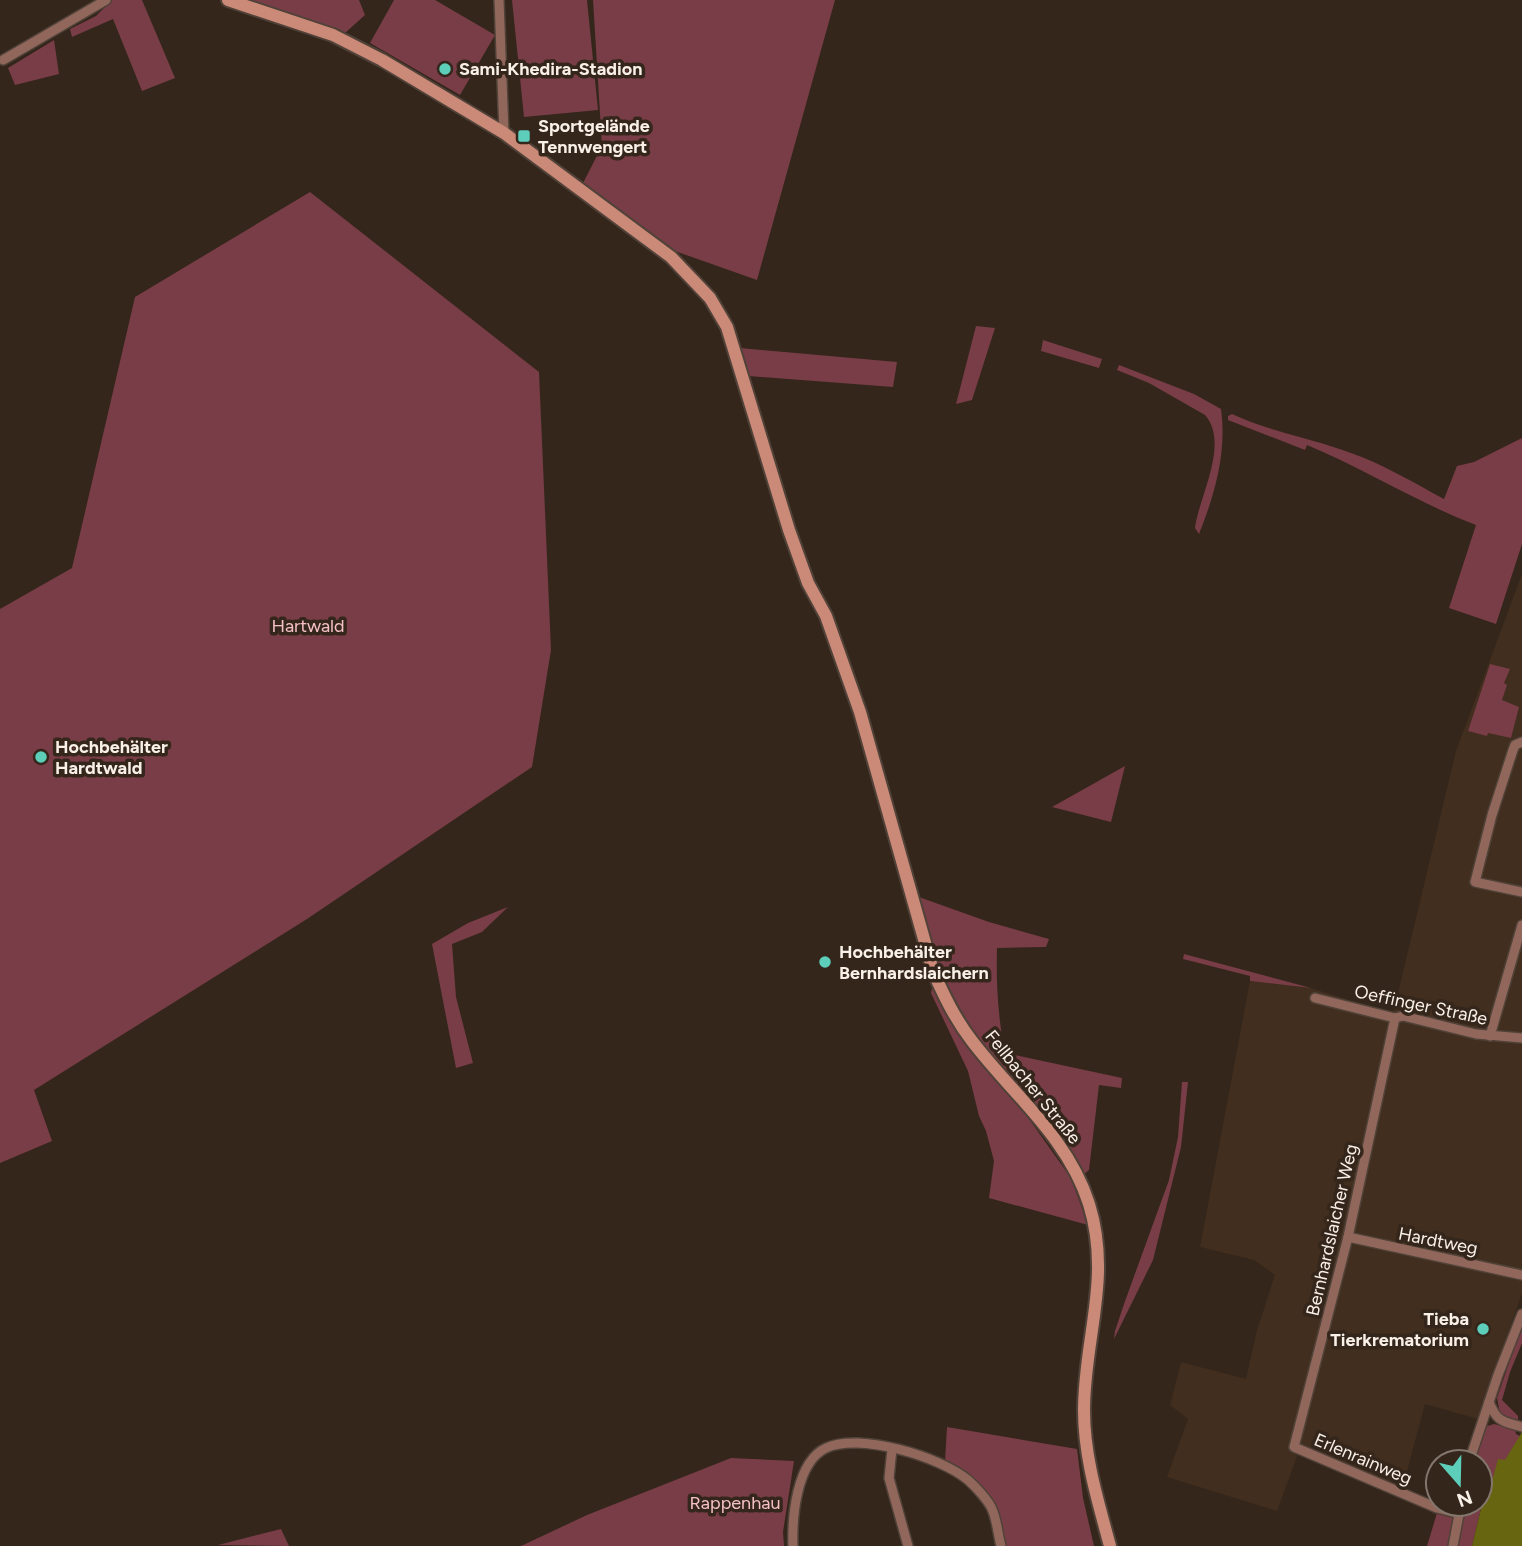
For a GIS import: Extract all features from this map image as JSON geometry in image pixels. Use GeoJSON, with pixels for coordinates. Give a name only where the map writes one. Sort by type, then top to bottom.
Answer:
{"type":"FeatureCollection","features":[{"type":"Feature","properties":{"kind":"main road","name":"Fellbacher Straße"},"geometry":{"type":"LineString","coordinates":[[228,0],[333,35],[382,60],[504,133],[671,257],[710,298],[727,327],[800,562],[826,616],[860,712],[927,953],[949,1007],[980,1051],[1053,1135],[1072,1165],[1089,1205],[1096,1232],[1099,1284],[1086,1379],[1085,1438],[1090,1471],[1110,1546]]}},
{"type":"Feature","properties":{"kind":"street"},"geometry":{"type":"LineString","coordinates":[[3,60],[106,0]]}},
{"type":"Feature","properties":{"kind":"street"},"geometry":{"type":"LineString","coordinates":[[499,0],[504,133]]}},
{"type":"Feature","properties":{"kind":"street"},"geometry":{"type":"LineString","coordinates":[[1522,742],[1513,750],[1492,815],[1475,882],[1522,892]]}},
{"type":"Feature","properties":{"kind":"street"},"geometry":{"type":"LineString","coordinates":[[1490,1036],[1522,925]]}},
{"type":"Feature","properties":{"kind":"street","name":"Oeffinger Straße"},"geometry":{"type":"LineString","coordinates":[[1315,998],[1395,1018],[1403,1016],[1490,1036],[1522,1038]]}},
{"type":"Feature","properties":{"kind":"street","name":"Bernhardslaicher Weg"},"geometry":{"type":"LineString","coordinates":[[1294,1447],[1348,1237],[1395,1018]]}},
{"type":"Feature","properties":{"kind":"street","name":"Hardtweg"},"geometry":{"type":"LineString","coordinates":[[1348,1237],[1522,1275]]}},
{"type":"Feature","properties":{"kind":"street"},"geometry":{"type":"LineString","coordinates":[[1474,1448],[1522,1314]]}},
{"type":"Feature","properties":{"kind":"street"},"geometry":{"type":"LineString","coordinates":[[1489,1402],[1499,1420],[1522,1427]]}},
{"type":"Feature","properties":{"kind":"street"},"geometry":{"type":"LineString","coordinates":[[793,1546],[793,1510],[808,1467],[824,1449],[840,1444],[865,1443],[924,1456],[968,1480],[992,1509],[1001,1546]]}},
{"type":"Feature","properties":{"kind":"street","name":"Erlenrainweg"},"geometry":{"type":"LineString","coordinates":[[1294,1447],[1424,1502]]}},
{"type":"Feature","properties":{"kind":"street"},"geometry":{"type":"LineString","coordinates":[[892,1450],[889,1478],[908,1546]]}},
{"type":"Feature","properties":{"kind":"street"},"geometry":{"type":"LineString","coordinates":[[1453,1546],[1458,1518]]}},
{"type":"Feature","properties":{"kind":"shaded area"},"geometry":{"type":"Polygon","coordinates":[[[1522,574],[1522,1293],[1478,1419],[1425,1404],[1402,1490],[1300,1448],[1277,1511],[1167,1477],[1188,1419],[1170,1405],[1181,1362],[1246,1379],[1257,1330],[1275,1275],[1254,1260],[1200,1247],[1250,981],[1311,988],[1393,1014],[1456,751],[1522,574]]]}},
{"type":"Feature","properties":{"kind":"shaded area"},"geometry":{"type":"Polygon","coordinates":[[[1522,1432],[1522,1546],[1472,1546],[1479,1518],[1494,1518],[1494,1474],[1498,1459],[1505,1460],[1522,1432]]]}},
{"type":"Feature","properties":{"kind":"green space"},"geometry":{"type":"Polygon","coordinates":[[[112,0],[142,0],[175,78],[142,91],[113,19],[72,37],[70,29],[96,16],[112,0]]]}},
{"type":"Feature","properties":{"kind":"green space"},"geometry":{"type":"Polygon","coordinates":[[[251,0],[359,0],[365,15],[345,33],[251,0]]]}},
{"type":"Feature","properties":{"kind":"green space","name":"Sami-Khedira-Stadion"},"geometry":{"type":"Polygon","coordinates":[[[394,0],[435,0],[495,35],[460,95],[370,43],[394,0]]]}},
{"type":"Feature","properties":{"kind":"green space"},"geometry":{"type":"Polygon","coordinates":[[[512,0],[587,0],[598,110],[524,117],[512,0]]]}},
{"type":"Feature","properties":{"kind":"green space"},"geometry":{"type":"Polygon","coordinates":[[[593,0],[835,0],[757,280],[672,250],[582,185],[602,146],[593,0]]]}},
{"type":"Feature","properties":{"kind":"green space"},"geometry":{"type":"Polygon","coordinates":[[[54,40],[59,74],[15,85],[8,68],[54,40]]]}},
{"type":"Feature","properties":{"kind":"green space","name":"Hartwald"},"geometry":{"type":"Polygon","coordinates":[[[310,192],[539,372],[551,650],[532,767],[307,919],[34,1090],[52,1141],[0,1163],[0,609],[72,568],[135,297],[310,192]]]}},
{"type":"Feature","properties":{"kind":"green space"},"geometry":{"type":"Polygon","coordinates":[[[976,326],[995,328],[972,400],[956,404],[976,326]]]}},
{"type":"Feature","properties":{"kind":"green space"},"geometry":{"type":"Polygon","coordinates":[[[1043,340],[1102,359],[1099,368],[1041,351],[1043,340]]]}},
{"type":"Feature","properties":{"kind":"green space"},"geometry":{"type":"Polygon","coordinates":[[[740,348],[897,362],[893,387],[749,376],[740,348]]]}},
{"type":"Feature","properties":{"kind":"green space"},"geometry":{"type":"Polygon","coordinates":[[[1119,365],[1194,394],[1221,409],[1221,457],[1210,504],[1199,534],[1195,528],[1214,455],[1212,427],[1205,415],[1149,383],[1117,370],[1119,365]]]}},
{"type":"Feature","properties":{"kind":"green space"},"geometry":{"type":"Polygon","coordinates":[[[1232,414],[1261,426],[1363,457],[1444,499],[1457,466],[1474,462],[1522,438],[1522,544],[1496,624],[1449,608],[1476,525],[1433,507],[1307,445],[1305,450],[1228,420],[1228,416],[1232,414]]]}},
{"type":"Feature","properties":{"kind":"green space"},"geometry":{"type":"Polygon","coordinates":[[[1490,664],[1510,669],[1504,683],[1507,685],[1502,700],[1519,707],[1511,738],[1468,731],[1490,664]]]}},
{"type":"Feature","properties":{"kind":"green space"},"geometry":{"type":"Polygon","coordinates":[[[1125,766],[1111,822],[1052,807],[1125,766]]]}},
{"type":"Feature","properties":{"kind":"green space"},"geometry":{"type":"Polygon","coordinates":[[[916,896],[989,922],[1049,939],[1046,947],[997,948],[1001,1027],[1005,1053],[1122,1078],[1121,1088],[1099,1085],[1089,1170],[1083,1175],[983,1050],[950,1000],[939,974],[916,896]]]}},
{"type":"Feature","properties":{"kind":"green space"},"geometry":{"type":"Polygon","coordinates":[[[508,907],[482,932],[452,944],[456,997],[473,1063],[456,1068],[432,944],[468,923],[508,907]]]}},
{"type":"Feature","properties":{"kind":"green space"},"geometry":{"type":"Polygon","coordinates":[[[1184,954],[1311,988],[1250,981],[1250,976],[1183,959],[1184,954]]]}},
{"type":"Feature","properties":{"kind":"green space"},"geometry":{"type":"Polygon","coordinates":[[[932,988],[982,1064],[1012,1095],[1071,1178],[1088,1225],[989,1198],[994,1161],[986,1131],[979,1116],[968,1071],[931,993],[932,988]]]}},
{"type":"Feature","properties":{"kind":"green space"},"geometry":{"type":"Polygon","coordinates":[[[1182,1082],[1188,1082],[1181,1147],[1153,1260],[1114,1339],[1169,1180],[1178,1137],[1182,1082]]]}},
{"type":"Feature","properties":{"kind":"green space"},"geometry":{"type":"Polygon","coordinates":[[[1522,1325],[1522,1343],[1502,1400],[1518,1416],[1518,1422],[1500,1413],[1497,1398],[1522,1325]]]}},
{"type":"Feature","properties":{"kind":"green space"},"geometry":{"type":"Polygon","coordinates":[[[1494,1424],[1515,1429],[1520,1436],[1494,1480],[1494,1448],[1477,1448],[1484,1427],[1494,1424]]]}},
{"type":"Feature","properties":{"kind":"green space"},"geometry":{"type":"Polygon","coordinates":[[[947,1427],[1077,1449],[1083,1498],[1094,1546],[1004,1546],[994,1508],[974,1479],[945,1461],[947,1427]]]}},
{"type":"Feature","properties":{"kind":"green space","name":"Rappenhau"},"geometry":{"type":"Polygon","coordinates":[[[731,1458],[794,1461],[783,1532],[784,1546],[521,1546],[587,1515],[731,1458]]]}},
{"type":"Feature","properties":{"kind":"green space"},"geometry":{"type":"Polygon","coordinates":[[[1435,1518],[1479,1518],[1472,1546],[1427,1546],[1435,1518]]]}},
{"type":"Feature","properties":{"kind":"green space"},"geometry":{"type":"Polygon","coordinates":[[[281,1529],[289,1546],[218,1545],[281,1529]]]}},
{"type":"Feature","properties":{"kind":"place","name":"Sami-Khedira-Stadion"},"geometry":{"type":"Point","coordinates":[445,69]}},
{"type":"Feature","properties":{"kind":"place","name":"Sportgelände Tennwengert"},"geometry":{"type":"Point","coordinates":[524,136]}},
{"type":"Feature","properties":{"kind":"place","name":"Hochbehälter Hardtwald"},"geometry":{"type":"Point","coordinates":[41,757]}},
{"type":"Feature","properties":{"kind":"place","name":"Hochbehälter Bernhardslaichern"},"geometry":{"type":"Point","coordinates":[825,962]}},
{"type":"Feature","properties":{"kind":"place","name":"Tieba Tierkrematorium"},"geometry":{"type":"Point","coordinates":[1483,1329]}}]}
